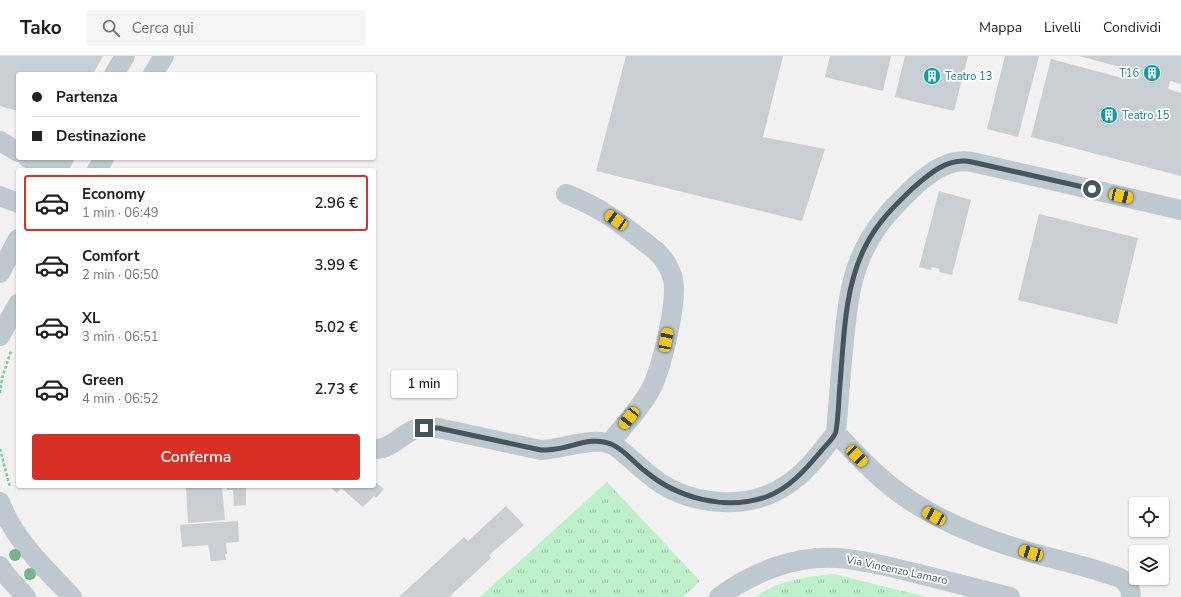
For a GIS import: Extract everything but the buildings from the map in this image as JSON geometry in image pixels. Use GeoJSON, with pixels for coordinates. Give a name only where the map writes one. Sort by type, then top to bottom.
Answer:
{"type":"FeatureCollection","features":[{"type":"Feature","properties":{"kind":"street"},"geometry":{"type":"LineString","coordinates":[[115,72],[125,56]]}},
{"type":"Feature","properties":{"kind":"street"},"geometry":{"type":"LineString","coordinates":[[154,72],[164,56]]}},
{"type":"Feature","properties":{"kind":"street"},"geometry":{"type":"LineString","coordinates":[[0,141],[16,151]]}},
{"type":"Feature","properties":{"kind":"street"},"geometry":{"type":"LineString","coordinates":[[31,160],[45,168]]}},
{"type":"Feature","properties":{"kind":"street"},"geometry":{"type":"LineString","coordinates":[[376,449],[384,448],[416,429],[432,428],[541,450],[554,450],[597,441],[610,443],[620,449],[659,482],[676,491],[708,500],[738,502],[757,499],[786,486],[807,467],[836,433],[849,299],[859,262],[867,244],[892,209],[922,180],[937,169],[956,161],[967,161],[1181,210]]}},
{"type":"Feature","properties":{"kind":"street"},"geometry":{"type":"LineString","coordinates":[[566,194],[583,200],[604,212],[656,251],[669,267],[673,280],[674,302],[663,356],[655,378],[651,388],[639,406],[610,443]]}},
{"type":"Feature","properties":{"kind":"street"},"geometry":{"type":"LineString","coordinates":[[0,196],[16,202]]}},
{"type":"Feature","properties":{"kind":"street"},"geometry":{"type":"LineString","coordinates":[[0,273],[16,243]]}},
{"type":"Feature","properties":{"kind":"street"},"geometry":{"type":"LineString","coordinates":[[7,341],[16,311]]}},
{"type":"Feature","properties":{"kind":"street"},"geometry":{"type":"LineString","coordinates":[[836,433],[868,467],[888,484],[928,512],[943,520],[1000,543],[1041,556],[1116,576],[1124,581],[1128,586],[1131,592],[1131,597]]}},
{"type":"Feature","properties":{"kind":"street"},"geometry":{"type":"LineString","coordinates":[[0,502],[6,516],[20,539],[72,597]]}},
{"type":"Feature","properties":{"kind":"street","name":"Via Vincenzo Lamaro"},"geometry":{"type":"LineString","coordinates":[[719,597],[735,586],[772,568],[794,561],[828,558],[865,561],[1010,597]]}},
{"type":"Feature","properties":{"kind":"street"},"geometry":{"type":"LineString","coordinates":[[0,566],[26,597]]}},
{"type":"Feature","properties":{"kind":"path"},"geometry":{"type":"LineString","coordinates":[[0,393],[7,341]]}},
{"type":"Feature","properties":{"kind":"green space"},"geometry":{"type":"Polygon","coordinates":[[[607,482],[700,581],[683,597],[480,597],[607,482]]]}},
{"type":"Feature","properties":{"kind":"green space"},"geometry":{"type":"Polygon","coordinates":[[[833,574],[927,597],[756,597],[764,591],[793,580],[833,574]]]}},
{"type":"Feature","properties":{"kind":"place","name":"T16"},"geometry":{"type":"Point","coordinates":[1152,73]}},
{"type":"Feature","properties":{"kind":"place","name":"Teatro 13"},"geometry":{"type":"Point","coordinates":[932,76]}},
{"type":"Feature","properties":{"kind":"place","name":"Teatro 15"},"geometry":{"type":"Point","coordinates":[1109,115]}},
{"type":"Feature","properties":{"kind":"route"},"geometry":{"type":"LineString","coordinates":[[424,428],[438,428],[535,450],[554,450],[597,441],[610,443],[620,449],[659,482],[686,495],[718,502],[748,501],[766,496],[786,486],[797,477],[836,433],[841,365],[849,299],[853,281],[867,244],[883,220],[901,199],[937,169],[956,161],[972,162],[1092,189]]}}]}
